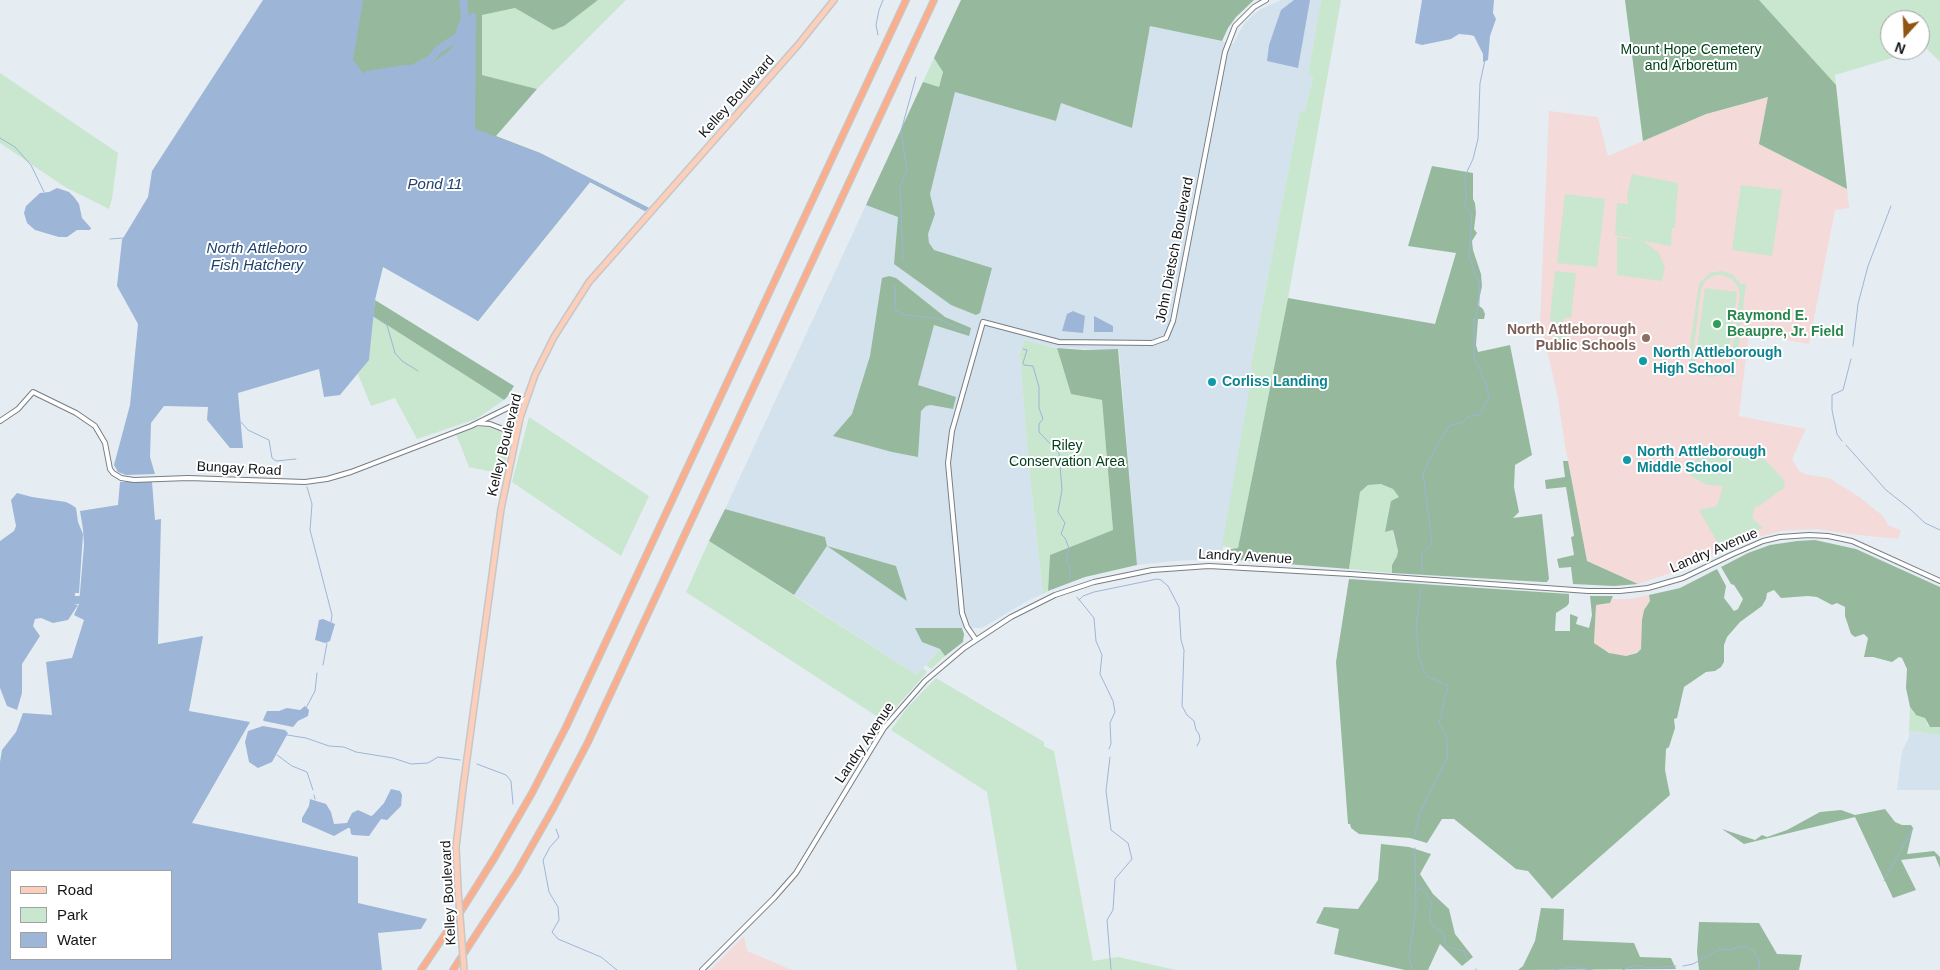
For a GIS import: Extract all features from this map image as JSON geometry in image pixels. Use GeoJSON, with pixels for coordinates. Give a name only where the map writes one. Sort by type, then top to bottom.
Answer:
{"type":"FeatureCollection","features":[{"type":"Feature","properties":{"kind":"highway"},"geometry":{"type":"LineString","coordinates":[[422,970],[488,870],[532,793],[566,727],[906,0]]}},
{"type":"Feature","properties":{"kind":"highway"},"geometry":{"type":"LineString","coordinates":[[453,970],[517,872],[554,808],[588,742],[934,0]]}},
{"type":"Feature","properties":{"kind":"main road","name":"Kelley Boulevard"},"geometry":{"type":"LineString","coordinates":[[464,970],[456,847],[501,509],[514,444],[526,399],[551,342],[589,282],[798,45],[834,0]]}},
{"type":"Feature","properties":{"kind":"street","name":"John Dietsch Boulevard"},"geometry":{"type":"LineString","coordinates":[[976,640],[967,627],[962,613],[948,463],[952,431],[984,322],[1059,342],[1152,343],[1166,338],[1173,321],[1225,52],[1235,26],[1254,7],[1266,0]]}},
{"type":"Feature","properties":{"kind":"street","name":"Bungay Road"},"geometry":{"type":"LineString","coordinates":[[0,421],[18,409],[33,392],[76,413],[95,426],[104,439],[109,466],[113,473],[121,478],[134,480],[188,478],[284,482],[318,481],[351,472],[477,423],[526,399]]}},
{"type":"Feature","properties":{"kind":"street"},"geometry":{"type":"LineString","coordinates":[[477,423],[490,424],[503,429],[511,437],[514,444]]}},
{"type":"Feature","properties":{"kind":"street","name":"Landry Avenue"},"geometry":{"type":"LineString","coordinates":[[702,970],[774,898],[796,873],[884,728],[925,681],[976,640],[1025,609],[1064,592],[1110,577],[1186,566],[1350,574],[1557,589],[1620,591],[1648,588],[1684,578],[1763,541],[1780,537],[1809,535],[1836,538],[1861,545],[1940,581]]}},
{"type":"Feature","properties":{"kind":"shaded area"},"geometry":{"type":"Polygon","coordinates":[[[1281,0],[1321,0],[1308,75],[1313,76],[1305,112],[1300,112],[1251,364],[1257,366],[1221,559],[1137,565],[1119,350],[1060,348],[1024,340],[1020,354],[1028,459],[1043,594],[1027,601],[982,628],[916,628],[922,642],[940,649],[917,675],[794,595],[827,546],[825,537],[725,509],[923,82],[1056,121],[1061,103],[1132,128],[1150,25],[1233,44],[1244,24],[1252,16],[1259,10],[1281,0]]]}},
{"type":"Feature","properties":{"kind":"shaded area","name":"North Attleborough Public Schools"},"geometry":{"type":"Polygon","coordinates":[[[1769,97],[1759,144],[1847,189],[1849,208],[1835,210],[1809,344],[1749,333],[1739,416],[1806,429],[1792,459],[1799,471],[1805,474],[1829,478],[1858,496],[1883,516],[1889,526],[1901,530],[1898,539],[1817,529],[1781,531],[1741,542],[1682,569],[1638,584],[1587,561],[1557,393],[1540,321],[1549,111],[1598,117],[1608,156],[1706,114],[1769,97]]]}},
{"type":"Feature","properties":{"kind":"shaded area"},"geometry":{"type":"Polygon","coordinates":[[[1649,595],[1650,601],[1644,610],[1641,649],[1626,656],[1617,656],[1598,647],[1594,643],[1596,605],[1608,604],[1613,599],[1631,599],[1649,595]]]}},
{"type":"Feature","properties":{"kind":"shaded area"},"geometry":{"type":"Polygon","coordinates":[[[1909,731],[1940,735],[1940,790],[1897,790],[1902,751],[1909,737],[1909,731]]]}},
{"type":"Feature","properties":{"kind":"shaded area"},"geometry":{"type":"Polygon","coordinates":[[[744,936],[747,951],[792,970],[710,970],[744,936]]]}},
{"type":"Feature","properties":{"kind":"green space"},"geometry":{"type":"Polygon","coordinates":[[[263,0],[598,0],[564,26],[553,30],[515,8],[482,15],[482,75],[537,89],[496,136],[540,153],[649,208],[645,211],[590,182],[478,321],[359,245],[263,0]]]}},
{"type":"Feature","properties":{"kind":"green space"},"geometry":{"type":"Polygon","coordinates":[[[598,0],[626,0],[537,89],[482,75],[481,15],[515,8],[553,30],[598,0]]]}},
{"type":"Feature","properties":{"kind":"green space"},"geometry":{"type":"Polygon","coordinates":[[[961,0],[1254,0],[1236,17],[1222,41],[1150,26],[1132,128],[1061,103],[1056,121],[955,92],[930,194],[935,214],[928,234],[929,243],[934,250],[992,268],[980,313],[976,315],[951,305],[894,264],[898,217],[866,205],[923,82],[939,87],[943,72],[934,58],[961,0]]]}},
{"type":"Feature","properties":{"kind":"green space"},"geometry":{"type":"Polygon","coordinates":[[[1321,0],[1341,0],[1288,298],[1238,549],[1222,546],[1252,375],[1251,364],[1300,111],[1305,112],[1313,76],[1308,75],[1321,0]]]}},
{"type":"Feature","properties":{"kind":"green space","name":"Mount Hope Cemetery and Arboretum"},"geometry":{"type":"Polygon","coordinates":[[[1625,0],[1940,0],[1940,62],[1930,52],[1930,10],[1880,10],[1880,60],[1886,60],[1835,75],[1847,189],[1759,144],[1768,97],[1706,114],[1643,141],[1625,0]]]}},
{"type":"Feature","properties":{"kind":"green space","name":"Mount Hope Cemetery and Arboretum"},"geometry":{"type":"Polygon","coordinates":[[[1625,0],[1759,0],[1836,85],[1847,189],[1759,144],[1768,97],[1706,114],[1643,141],[1625,0]]]}},
{"type":"Feature","properties":{"kind":"green space"},"geometry":{"type":"Polygon","coordinates":[[[934,58],[943,72],[939,87],[923,82],[934,58]]]}},
{"type":"Feature","properties":{"kind":"green space"},"geometry":{"type":"Polygon","coordinates":[[[0,73],[118,153],[109,209],[65,187],[0,143],[0,73]]]}},
{"type":"Feature","properties":{"kind":"green space"},"geometry":{"type":"Polygon","coordinates":[[[1432,166],[1473,173],[1473,199],[1476,213],[1474,229],[1477,233],[1472,241],[1481,274],[1482,286],[1478,305],[1485,314],[1484,319],[1478,319],[1476,345],[1478,352],[1510,345],[1532,455],[1515,465],[1514,487],[1519,512],[1513,518],[1542,514],[1549,579],[1547,582],[1543,582],[1392,573],[1392,565],[1398,551],[1393,530],[1385,532],[1391,501],[1399,497],[1393,489],[1381,484],[1368,485],[1360,492],[1349,569],[1225,559],[1230,549],[1238,548],[1288,298],[1435,324],[1456,253],[1408,246],[1432,166]]]}},
{"type":"Feature","properties":{"kind":"green space"},"geometry":{"type":"Polygon","coordinates":[[[1632,174],[1678,183],[1675,228],[1672,228],[1671,246],[1643,241],[1658,252],[1665,267],[1662,281],[1617,275],[1617,237],[1642,241],[1615,235],[1617,203],[1628,204],[1627,196],[1632,174]]]}},
{"type":"Feature","properties":{"kind":"green space"},"geometry":{"type":"Polygon","coordinates":[[[1741,185],[1782,190],[1772,256],[1732,250],[1741,185]]]}},
{"type":"Feature","properties":{"kind":"green space"},"geometry":{"type":"Polygon","coordinates":[[[1565,194],[1605,199],[1597,267],[1557,263],[1565,194]]]}},
{"type":"Feature","properties":{"kind":"green space"},"geometry":{"type":"Polygon","coordinates":[[[1555,271],[1576,273],[1571,318],[1563,318],[1567,339],[1555,341],[1550,316],[1555,271]]]}},
{"type":"Feature","properties":{"kind":"green space"},"geometry":{"type":"Polygon","coordinates":[[[1721,271],[1732,274],[1741,284],[1746,284],[1735,377],[1729,376],[1730,370],[1723,375],[1711,377],[1700,374],[1694,369],[1689,359],[1699,284],[1710,273],[1721,271]],[[1716,275],[1706,280],[1701,289],[1693,355],[1698,367],[1703,371],[1713,373],[1726,368],[1731,360],[1740,294],[1738,287],[1732,279],[1716,275]]]}},
{"type":"Feature","properties":{"kind":"green space"},"geometry":{"type":"Polygon","coordinates":[[[889,276],[896,278],[945,317],[971,328],[969,336],[934,325],[918,385],[956,397],[953,409],[931,405],[926,406],[921,411],[918,457],[833,436],[852,414],[870,356],[882,278],[889,276]]]}},
{"type":"Feature","properties":{"kind":"green space","name":"Raymond E. Beaupre, Jr. Field"},"geometry":{"type":"Polygon","coordinates":[[[1705,288],[1737,292],[1728,359],[1696,355],[1705,288]]]}},
{"type":"Feature","properties":{"kind":"green space"},"geometry":{"type":"Polygon","coordinates":[[[375,300],[514,386],[507,397],[504,400],[373,316],[375,300]]]}},
{"type":"Feature","properties":{"kind":"green space"},"geometry":{"type":"Polygon","coordinates":[[[373,316],[504,400],[476,419],[417,439],[395,398],[371,406],[358,374],[369,359],[373,316]]]}},
{"type":"Feature","properties":{"kind":"green space","name":"Riley Conservation Area"},"geometry":{"type":"Polygon","coordinates":[[[1024,340],[1057,348],[1071,394],[1102,400],[1113,530],[1050,555],[1048,591],[1043,594],[1028,459],[1020,354],[1024,340]]]}},
{"type":"Feature","properties":{"kind":"green space"},"geometry":{"type":"Polygon","coordinates":[[[1057,348],[1084,350],[1118,349],[1137,565],[1085,577],[1048,591],[1050,555],[1113,530],[1102,400],[1071,394],[1057,348]]]}},
{"type":"Feature","properties":{"kind":"green space"},"geometry":{"type":"Polygon","coordinates":[[[529,417],[649,496],[621,556],[512,482],[529,417]]]}},
{"type":"Feature","properties":{"kind":"green space"},"geometry":{"type":"Polygon","coordinates":[[[475,427],[493,428],[500,431],[507,438],[509,448],[503,474],[469,467],[456,434],[475,427]]]}},
{"type":"Feature","properties":{"kind":"green space"},"geometry":{"type":"Polygon","coordinates":[[[1718,446],[1729,463],[1733,453],[1757,461],[1761,456],[1784,480],[1785,487],[1758,507],[1756,505],[1752,518],[1763,528],[1720,547],[1699,510],[1717,506],[1723,486],[1707,485],[1691,476],[1684,467],[1718,446]]]}},
{"type":"Feature","properties":{"kind":"green space"},"geometry":{"type":"Polygon","coordinates":[[[1563,461],[1568,461],[1587,561],[1638,584],[1614,586],[1573,584],[1571,567],[1559,568],[1557,559],[1574,555],[1571,537],[1574,536],[1566,487],[1546,489],[1545,480],[1565,477],[1563,461]]]}},
{"type":"Feature","properties":{"kind":"green space"},"geometry":{"type":"Polygon","coordinates":[[[1381,484],[1393,489],[1399,497],[1386,532],[1393,530],[1398,551],[1392,565],[1392,573],[1349,569],[1360,492],[1368,485],[1381,484]]]}},
{"type":"Feature","properties":{"kind":"green space"},"geometry":{"type":"Polygon","coordinates":[[[725,509],[825,537],[827,546],[794,595],[709,541],[725,509]]]}},
{"type":"Feature","properties":{"kind":"green space"},"geometry":{"type":"Polygon","coordinates":[[[1815,540],[1856,549],[1940,587],[1940,727],[1930,727],[1925,718],[1916,715],[1910,707],[1906,688],[1907,669],[1902,658],[1899,657],[1892,662],[1873,657],[1864,657],[1868,638],[1864,634],[1855,637],[1851,634],[1845,616],[1845,607],[1837,603],[1832,605],[1817,597],[1781,598],[1774,590],[1767,593],[1762,606],[1740,622],[1727,637],[1724,645],[1724,662],[1721,667],[1715,671],[1706,672],[1684,687],[1677,718],[1674,719],[1675,728],[1669,747],[1666,749],[1665,770],[1670,795],[1552,899],[1528,871],[1516,869],[1454,819],[1442,819],[1427,843],[1410,838],[1359,834],[1348,824],[1336,662],[1349,579],[1569,594],[1567,606],[1556,613],[1555,631],[1570,631],[1570,614],[1578,617],[1576,624],[1589,628],[1592,615],[1590,596],[1613,596],[1610,603],[1596,605],[1594,643],[1609,653],[1626,656],[1637,653],[1641,649],[1642,620],[1644,610],[1650,601],[1649,595],[1680,588],[1717,569],[1726,586],[1724,598],[1734,611],[1738,609],[1743,599],[1721,567],[1748,553],[1770,545],[1815,540]]]}},
{"type":"Feature","properties":{"kind":"green space"},"geometry":{"type":"Polygon","coordinates":[[[709,541],[917,675],[923,668],[927,672],[884,721],[686,592],[709,541]]]}},
{"type":"Feature","properties":{"kind":"green space"},"geometry":{"type":"Polygon","coordinates":[[[827,546],[896,566],[907,601],[827,546]]]}},
{"type":"Feature","properties":{"kind":"green space"},"geometry":{"type":"Polygon","coordinates":[[[915,628],[962,628],[964,634],[963,642],[945,656],[940,649],[922,642],[915,628]]]}},
{"type":"Feature","properties":{"kind":"green space"},"geometry":{"type":"Polygon","coordinates":[[[940,649],[945,656],[931,669],[926,665],[940,649]]]}},
{"type":"Feature","properties":{"kind":"green space"},"geometry":{"type":"Polygon","coordinates":[[[936,678],[1044,742],[1044,746],[1054,751],[1093,961],[1118,957],[1176,970],[1017,970],[987,792],[891,730],[906,709],[936,678]]]}},
{"type":"Feature","properties":{"kind":"green space"},"geometry":{"type":"Polygon","coordinates":[[[1910,707],[1914,714],[1925,717],[1927,725],[1940,727],[1940,735],[1909,731],[1910,707]]]}},
{"type":"Feature","properties":{"kind":"green space"},"geometry":{"type":"Polygon","coordinates":[[[1885,809],[1895,822],[1902,825],[1911,825],[1913,828],[1907,854],[1934,851],[1940,857],[1940,868],[1935,856],[1901,860],[1916,890],[1893,898],[1855,817],[1744,844],[1722,829],[1755,840],[1762,835],[1767,837],[1787,830],[1820,812],[1841,810],[1855,815],[1885,809]]]}},
{"type":"Feature","properties":{"kind":"green space"},"geometry":{"type":"Polygon","coordinates":[[[1381,844],[1409,847],[1431,854],[1420,874],[1433,894],[1449,909],[1455,934],[1473,957],[1462,966],[1440,944],[1428,970],[1405,970],[1334,954],[1339,929],[1316,923],[1324,907],[1358,909],[1378,880],[1381,844]]]}},
{"type":"Feature","properties":{"kind":"green space"},"geometry":{"type":"Polygon","coordinates":[[[1541,908],[1564,909],[1563,940],[1634,943],[1640,957],[1671,958],[1676,969],[1518,970],[1523,966],[1535,941],[1541,908]]]}},
{"type":"Feature","properties":{"kind":"green space"},"geometry":{"type":"Polygon","coordinates":[[[1699,922],[1759,923],[1777,954],[1802,955],[1799,970],[1699,970],[1697,952],[1699,922]]]}},
{"type":"Feature","properties":{"kind":"water","name":"North Attleboro Fish Hatchery"},"geometry":{"type":"Polygon","coordinates":[[[263,0],[363,0],[353,60],[367,78],[422,62],[433,63],[450,50],[472,12],[476,14],[475,129],[540,153],[649,208],[645,211],[590,182],[478,321],[383,267],[375,300],[369,360],[340,395],[324,397],[319,369],[238,393],[243,448],[230,448],[207,420],[208,407],[164,406],[151,423],[150,457],[155,474],[126,475],[118,472],[114,465],[130,405],[138,324],[117,286],[122,240],[148,197],[152,171],[263,0]]]}},
{"type":"Feature","properties":{"kind":"water"},"geometry":{"type":"Polygon","coordinates":[[[1294,0],[1310,0],[1298,68],[1267,61],[1269,45],[1281,10],[1294,0]]]}},
{"type":"Feature","properties":{"kind":"water"},"geometry":{"type":"Polygon","coordinates":[[[1422,0],[1494,0],[1493,13],[1496,19],[1490,36],[1488,60],[1483,62],[1483,54],[1474,36],[1470,35],[1459,34],[1451,39],[1422,45],[1415,43],[1422,0]]]}},
{"type":"Feature","properties":{"kind":"water"},"geometry":{"type":"Polygon","coordinates":[[[57,188],[69,192],[74,197],[79,204],[82,218],[91,228],[90,230],[77,230],[67,237],[59,237],[35,230],[27,223],[24,213],[26,206],[40,193],[49,192],[57,188]]]}},
{"type":"Feature","properties":{"kind":"water"},"geometry":{"type":"Polygon","coordinates":[[[1073,311],[1085,316],[1083,333],[1062,331],[1067,314],[1073,311]]]}},
{"type":"Feature","properties":{"kind":"water"},"geometry":{"type":"Polygon","coordinates":[[[1094,316],[1113,326],[1113,332],[1094,332],[1094,316]]]}},
{"type":"Feature","properties":{"kind":"water"},"geometry":{"type":"Polygon","coordinates":[[[120,482],[152,482],[155,520],[161,519],[158,644],[203,636],[189,711],[250,722],[192,823],[358,857],[358,903],[427,919],[421,929],[378,933],[382,970],[0,970],[0,762],[2,750],[16,732],[23,713],[52,715],[46,662],[72,658],[84,620],[74,615],[79,604],[84,545],[80,511],[118,505],[120,482]]]}},
{"type":"Feature","properties":{"kind":"water"},"geometry":{"type":"Polygon","coordinates":[[[17,493],[66,502],[72,505],[76,508],[78,522],[83,534],[79,593],[75,593],[74,604],[78,605],[68,620],[53,623],[41,618],[35,619],[33,626],[40,636],[22,664],[22,693],[17,710],[7,706],[0,688],[0,541],[14,531],[16,526],[11,500],[17,493]]]}},
{"type":"Feature","properties":{"kind":"water"},"geometry":{"type":"Polygon","coordinates":[[[323,619],[335,624],[330,641],[325,643],[315,640],[319,620],[323,619]]]}},
{"type":"Feature","properties":{"kind":"water"},"geometry":{"type":"Polygon","coordinates":[[[305,706],[309,710],[308,716],[298,721],[293,727],[263,720],[267,711],[279,711],[287,708],[300,710],[305,706]]]}},
{"type":"Feature","properties":{"kind":"water"},"geometry":{"type":"Polygon","coordinates":[[[263,726],[285,730],[288,733],[272,762],[258,768],[249,762],[245,742],[248,731],[263,726]]]}},
{"type":"Feature","properties":{"kind":"water"},"geometry":{"type":"Polygon","coordinates":[[[391,789],[400,791],[402,795],[401,806],[387,820],[381,819],[369,836],[353,835],[350,828],[348,828],[334,836],[302,822],[310,799],[326,804],[331,812],[334,824],[347,823],[352,813],[358,810],[371,816],[373,815],[384,803],[391,789]]]}},
{"type":"Feature","properties":{"kind":"waterway"},"geometry":{"type":"LineString","coordinates":[[416,67],[431,59],[438,50],[459,36],[465,17],[463,0]]}},
{"type":"Feature","properties":{"kind":"waterway"},"geometry":{"type":"LineString","coordinates":[[878,35],[876,25],[883,0]]}},
{"type":"Feature","properties":{"kind":"waterway"},"geometry":{"type":"LineString","coordinates":[[1422,571],[1422,554],[1432,543],[1423,473],[1450,425],[1462,423],[1469,416],[1479,415],[1489,397],[1486,383],[1474,357],[1474,320],[1479,305],[1479,282],[1469,257],[1472,214],[1464,205],[1466,198],[1465,176],[1473,159],[1478,139],[1480,83],[1485,60]]}},
{"type":"Feature","properties":{"kind":"waterway"},"geometry":{"type":"LineString","coordinates":[[372,85],[366,79],[368,75],[405,69]]}},
{"type":"Feature","properties":{"kind":"waterway"},"geometry":{"type":"LineString","coordinates":[[903,260],[900,186],[907,171],[901,131],[916,77]]}},
{"type":"Feature","properties":{"kind":"waterway"},"geometry":{"type":"LineString","coordinates":[[0,138],[15,147],[31,165],[44,192]]}},
{"type":"Feature","properties":{"kind":"waterway"},"geometry":{"type":"LineString","coordinates":[[1853,346],[1858,304],[1868,266],[1891,206]]}},
{"type":"Feature","properties":{"kind":"waterway"},"geometry":{"type":"LineString","coordinates":[[110,239],[124,238]]}},
{"type":"Feature","properties":{"kind":"waterway"},"geometry":{"type":"LineString","coordinates":[[895,286],[895,310],[905,315],[936,318],[970,333]]}},
{"type":"Feature","properties":{"kind":"waterway"},"geometry":{"type":"LineString","coordinates":[[373,316],[387,325],[395,353],[402,361],[418,371]]}},
{"type":"Feature","properties":{"kind":"waterway"},"geometry":{"type":"LineString","coordinates":[[1023,349],[1027,350],[1023,363],[1024,365],[1033,366],[1039,387],[1039,408],[1043,419],[1039,424],[1039,432],[1059,453],[1062,490],[1058,512],[1065,523],[1061,534],[1069,548],[1066,561],[1070,567],[1070,579]]}},
{"type":"Feature","properties":{"kind":"waterway"},"geometry":{"type":"LineString","coordinates":[[1842,441],[1837,434],[1832,410],[1832,395],[1843,390],[1851,359]]}},
{"type":"Feature","properties":{"kind":"waterway"},"geometry":{"type":"LineString","coordinates":[[241,422],[248,430],[269,440],[272,458],[276,461],[296,459]]}},
{"type":"Feature","properties":{"kind":"waterway"},"geometry":{"type":"LineString","coordinates":[[1846,445],[1886,490],[1925,523],[1940,530]]}},
{"type":"Feature","properties":{"kind":"waterway"},"geometry":{"type":"LineString","coordinates":[[307,487],[312,504],[310,530],[332,615],[331,622]]}},
{"type":"Feature","properties":{"kind":"waterway"},"geometry":{"type":"LineString","coordinates":[[1079,600],[1083,596],[1094,592],[1157,579],[1168,586],[1179,607],[1181,640],[1184,650],[1182,706],[1187,715],[1194,721],[1199,734],[1200,740],[1197,746]]}},
{"type":"Feature","properties":{"kind":"waterway"},"geometry":{"type":"LineString","coordinates":[[1414,837],[1420,813],[1447,759],[1447,738],[1439,723],[1448,685],[1426,676],[1419,658],[1416,625],[1421,588]]}},
{"type":"Feature","properties":{"kind":"waterway"},"geometry":{"type":"LineString","coordinates":[[1077,597],[1094,618],[1096,641],[1102,655],[1100,674],[1113,701],[1115,712],[1110,723],[1111,744],[1109,749]]}},
{"type":"Feature","properties":{"kind":"waterway"},"geometry":{"type":"LineString","coordinates":[[74,600],[89,600]]}},
{"type":"Feature","properties":{"kind":"waterway"},"geometry":{"type":"LineString","coordinates":[[323,665],[327,643]]}},
{"type":"Feature","properties":{"kind":"waterway"},"geometry":{"type":"LineString","coordinates":[[306,708],[315,691],[317,673]]}},
{"type":"Feature","properties":{"kind":"waterway"},"geometry":{"type":"LineString","coordinates":[[287,735],[306,738],[329,746],[344,747],[356,752],[393,758],[411,764],[428,763],[438,757],[460,760]]}},
{"type":"Feature","properties":{"kind":"waterway"},"geometry":{"type":"LineString","coordinates":[[277,755],[292,766],[307,772],[313,790]]}},
{"type":"Feature","properties":{"kind":"waterway"},"geometry":{"type":"LineString","coordinates":[[1110,757],[1106,791],[1111,830],[1128,843],[1132,859],[1115,879],[1113,910],[1107,920],[1111,970]]}},
{"type":"Feature","properties":{"kind":"waterway"},"geometry":{"type":"LineString","coordinates":[[477,764],[506,775],[511,781],[513,804]]}},
{"type":"Feature","properties":{"kind":"waterway"},"geometry":{"type":"LineString","coordinates":[[314,795],[315,799]]}},
{"type":"Feature","properties":{"kind":"waterway"},"geometry":{"type":"LineString","coordinates":[[1884,881],[1913,828]]}},
{"type":"Feature","properties":{"kind":"waterway"},"geometry":{"type":"LineString","coordinates":[[556,829],[559,837],[550,847],[543,860],[549,892],[558,907],[559,920],[552,932],[558,939],[601,957],[617,970]]}},
{"type":"Feature","properties":{"kind":"waterway"},"geometry":{"type":"LineString","coordinates":[[1413,970],[1409,957],[1416,907],[1415,848]]}},
{"type":"Feature","properties":{"kind":"waterway"},"geometry":{"type":"LineString","coordinates":[[1417,887],[1426,893],[1432,904],[1429,914],[1432,925],[1443,933],[1446,947],[1464,951],[1467,959]]}},
{"type":"Feature","properties":{"kind":"waterway"},"geometry":{"type":"LineString","coordinates":[[1683,966],[1693,964],[1720,949],[1729,950],[1741,946],[1754,950],[1759,961],[1759,970]]}},
{"type":"Feature","properties":{"kind":"waterway"},"geometry":{"type":"LineString","coordinates":[[1622,970],[1637,965],[1648,968],[1676,966]]}},
{"type":"Feature","properties":{"kind":"waterway"},"geometry":{"type":"LineString","coordinates":[[1554,970],[1571,967],[1593,970]]}},
{"type":"Feature","properties":{"kind":"place","name":"Raymond E. Beaupre, Jr. Field"},"geometry":{"type":"Point","coordinates":[1717,324]}},
{"type":"Feature","properties":{"kind":"place","name":"North Attleborough Public Schools"},"geometry":{"type":"Point","coordinates":[1646,338]}},
{"type":"Feature","properties":{"kind":"place","name":"North Attleborough High School"},"geometry":{"type":"Point","coordinates":[1643,361]}},
{"type":"Feature","properties":{"kind":"place","name":"Corliss Landing"},"geometry":{"type":"Point","coordinates":[1212,382]}},
{"type":"Feature","properties":{"kind":"place","name":"North Attleborough Middle School"},"geometry":{"type":"Point","coordinates":[1627,460]}},
{"type":"Feature","properties":{"kind":"water label","name":"Pond 11"},"geometry":{"type":"Point","coordinates":[435,185]}}]}
